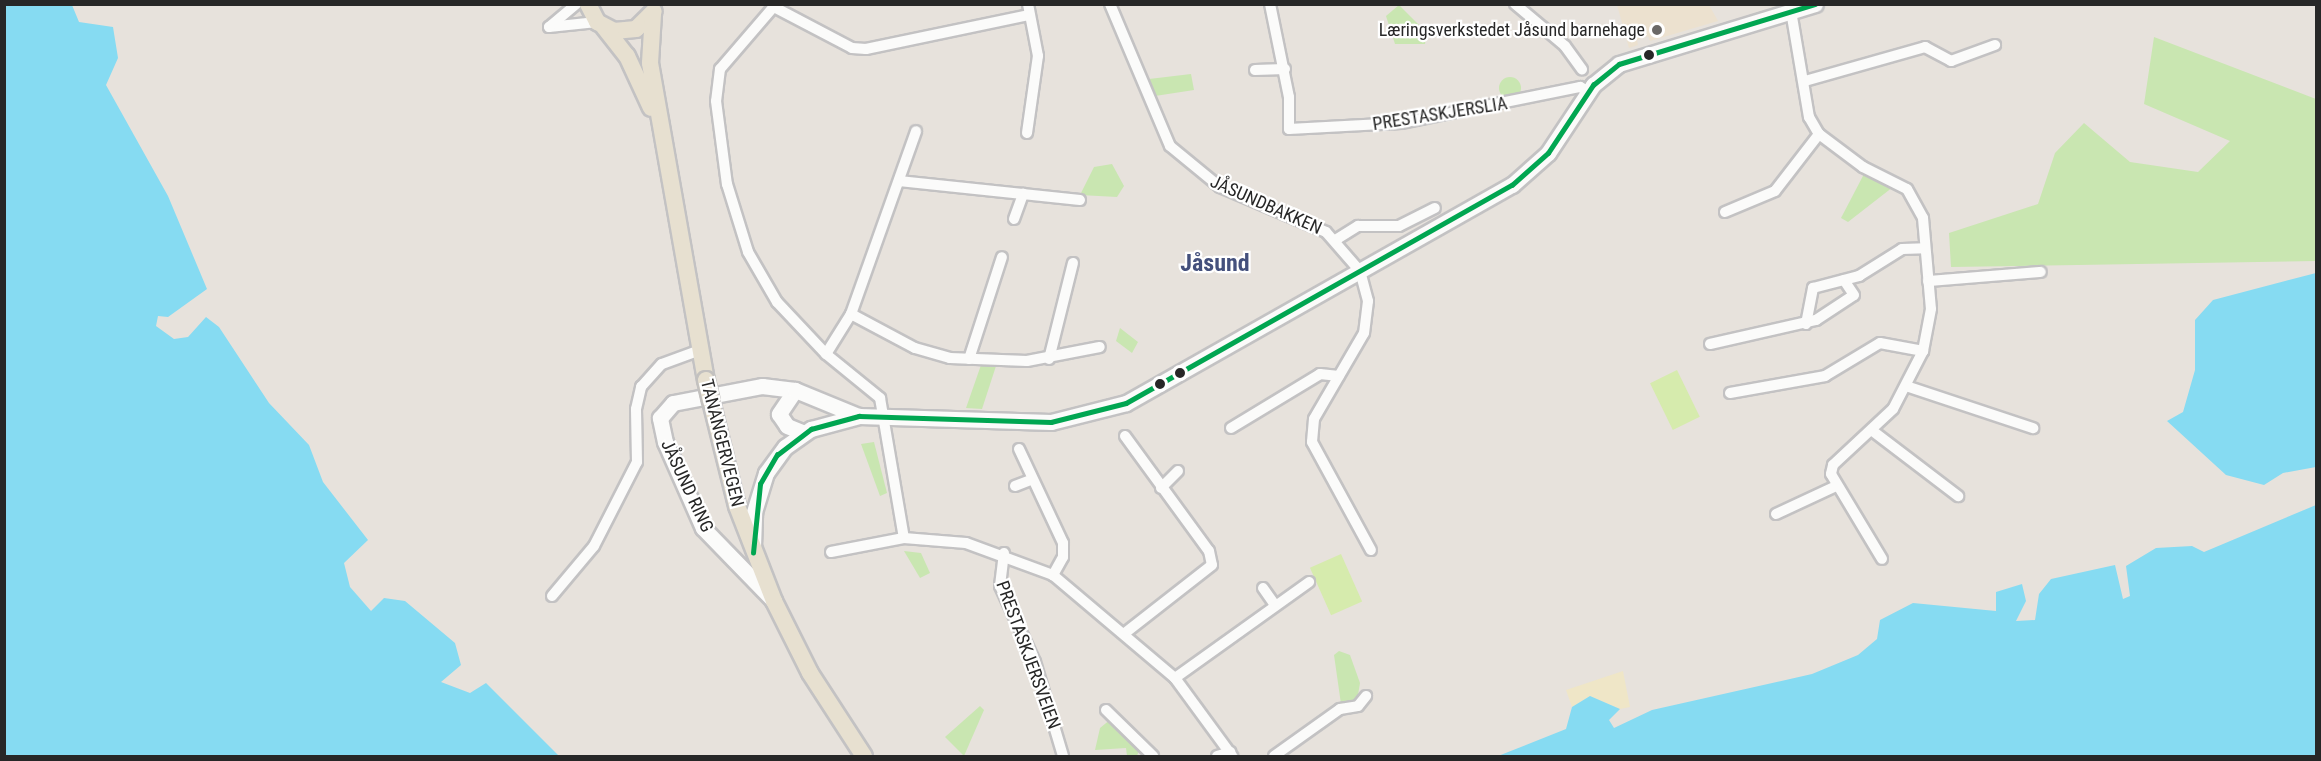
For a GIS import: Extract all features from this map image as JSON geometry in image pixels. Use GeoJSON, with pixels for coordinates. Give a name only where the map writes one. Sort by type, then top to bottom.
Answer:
{"type":"FeatureCollection","features":[{"type":"Feature","properties":{"kind":"main road","name":"TANANGERVEGEN"},"geometry":{"type":"LineString","coordinates":[[588,4],[638,76],[662,137]]}},
{"type":"Feature","properties":{"kind":"main road","name":"JÅSUND RING"},"geometry":{"type":"LineString","coordinates":[[753,553],[760,484],[777,455],[804,433],[859,416],[1028,423],[1102,411],[1163,386],[1358,268],[1512,185],[1548,153],[1588,92],[1627,61],[1790,8],[1815,4]]}},
{"type":"Feature","properties":{"kind":"main road","name":"TANANGERVEGEN"},"geometry":{"type":"LineString","coordinates":[[656,7],[650,63],[662,137],[706,380],[753,553],[810,673],[864,756]]}},
{"type":"Feature","properties":{"kind":"main road"},"geometry":{"type":"LineString","coordinates":[[600,24],[625,32],[656,7]]}},
{"type":"Feature","properties":{"kind":"main road","name":"JÅSUND RING"},"geometry":{"type":"LineString","coordinates":[[774,601],[703,528],[665,442],[660,418],[673,403],[742,388],[795,390],[859,416]]}},
{"type":"Feature","properties":{"kind":"main road"},"geometry":{"type":"LineString","coordinates":[[795,390],[779,414],[787,426],[804,433]]}},
{"type":"Feature","properties":{"kind":"street"},"geometry":{"type":"LineString","coordinates":[[576,4],[549,27],[600,24]]}},
{"type":"Feature","properties":{"kind":"street","name":"JÅSUNDBAKKEN"},"geometry":{"type":"LineString","coordinates":[[1110,4],[1152,114],[1183,160],[1220,187],[1337,239],[1358,268],[1367,290],[1368,322],[1314,419],[1312,442],[1371,550]]}},
{"type":"Feature","properties":{"kind":"street"},"geometry":{"type":"LineString","coordinates":[[1255,70],[1285,69],[1270,4]]}},
{"type":"Feature","properties":{"kind":"street"},"geometry":{"type":"LineString","coordinates":[[1515,4],[1565,46],[1582,69]]}},
{"type":"Feature","properties":{"kind":"street"},"geometry":{"type":"LineString","coordinates":[[904,538],[884,417],[875,391],[826,354],[777,302],[748,252],[722,154],[716,101],[720,69],[728,54],[775,6],[852,48],[866,49],[1028,10],[1038,56],[1027,132]]}},
{"type":"Feature","properties":{"kind":"street"},"geometry":{"type":"LineString","coordinates":[[1790,8],[1805,81],[1809,117],[1819,134],[1863,167],[1907,189],[1923,218],[1931,309],[1923,351],[1909,387],[1874,432],[1833,465],[1834,487],[1882,559]]}},
{"type":"Feature","properties":{"kind":"street"},"geometry":{"type":"LineString","coordinates":[[1805,81],[1925,47],[1951,61],[1995,45]]}},
{"type":"Feature","properties":{"kind":"street","name":"PRESTASKJERSLIA"},"geometry":{"type":"LineString","coordinates":[[1285,69],[1289,129],[1401,123],[1580,87],[1588,92]]}},
{"type":"Feature","properties":{"kind":"street"},"geometry":{"type":"LineString","coordinates":[[826,354],[851,314],[916,131]]}},
{"type":"Feature","properties":{"kind":"street"},"geometry":{"type":"LineString","coordinates":[[1725,212],[1774,191],[1819,134]]}},
{"type":"Feature","properties":{"kind":"street"},"geometry":{"type":"LineString","coordinates":[[900,181],[1080,200]]}},
{"type":"Feature","properties":{"kind":"street"},"geometry":{"type":"LineString","coordinates":[[1014,219],[1023,194]]}},
{"type":"Feature","properties":{"kind":"street"},"geometry":{"type":"LineString","coordinates":[[1337,239],[1358,226],[1400,226],[1434,208]]}},
{"type":"Feature","properties":{"kind":"street"},"geometry":{"type":"LineString","coordinates":[[1806,324],[1813,288],[1844,280],[1902,249],[1925,248]]}},
{"type":"Feature","properties":{"kind":"street"},"geometry":{"type":"LineString","coordinates":[[969,359],[1002,257]]}},
{"type":"Feature","properties":{"kind":"street"},"geometry":{"type":"LineString","coordinates":[[1049,359],[1072,263]]}},
{"type":"Feature","properties":{"kind":"street"},"geometry":{"type":"LineString","coordinates":[[1928,281],[2041,273]]}},
{"type":"Feature","properties":{"kind":"street"},"geometry":{"type":"LineString","coordinates":[[1710,344],[1806,324],[1854,295],[1844,280]]}},
{"type":"Feature","properties":{"kind":"street"},"geometry":{"type":"LineString","coordinates":[[851,314],[915,348],[969,359],[1049,359],[1101,347]]}},
{"type":"Feature","properties":{"kind":"street"},"geometry":{"type":"LineString","coordinates":[[1730,393],[1825,376],[1880,343],[1923,351]]}},
{"type":"Feature","properties":{"kind":"street"},"geometry":{"type":"LineString","coordinates":[[552,596],[594,546],[631,475],[639,452],[635,420],[642,387],[662,364],[700,350]]}},
{"type":"Feature","properties":{"kind":"street"},"geometry":{"type":"LineString","coordinates":[[1231,428],[1320,374],[1339,376]]}},
{"type":"Feature","properties":{"kind":"street"},"geometry":{"type":"LineString","coordinates":[[1909,387],[2033,428]]}},
{"type":"Feature","properties":{"kind":"street"},"geometry":{"type":"LineString","coordinates":[[1874,432],[1958,496]]}},
{"type":"Feature","properties":{"kind":"street"},"geometry":{"type":"LineString","coordinates":[[1125,436],[1209,551],[1212,565],[1125,633]]}},
{"type":"Feature","properties":{"kind":"street"},"geometry":{"type":"LineString","coordinates":[[1019,449],[1031,480],[1064,548],[1053,575]]}},
{"type":"Feature","properties":{"kind":"street"},"geometry":{"type":"LineString","coordinates":[[1161,488],[1178,471]]}},
{"type":"Feature","properties":{"kind":"street"},"geometry":{"type":"LineString","coordinates":[[1016,486],[1031,480]]}},
{"type":"Feature","properties":{"kind":"street"},"geometry":{"type":"LineString","coordinates":[[1776,514],[1834,487]]}},
{"type":"Feature","properties":{"kind":"street","name":"PRESTASKJERSVEIEN"},"geometry":{"type":"LineString","coordinates":[[831,552],[904,538],[966,543],[1004,554],[1053,575],[1125,633],[1175,678],[1231,754]]}},
{"type":"Feature","properties":{"kind":"street","name":"PRESTASKJERSVEIEN"},"geometry":{"type":"LineString","coordinates":[[1004,554],[1000,586],[1035,662],[1063,756]]}},
{"type":"Feature","properties":{"kind":"street"},"geometry":{"type":"LineString","coordinates":[[1175,678],[1310,582]]}},
{"type":"Feature","properties":{"kind":"street"},"geometry":{"type":"LineString","coordinates":[[1263,588],[1275,605]]}},
{"type":"Feature","properties":{"kind":"street"},"geometry":{"type":"LineString","coordinates":[[1274,756],[1340,709],[1358,706],[1366,696]]}},
{"type":"Feature","properties":{"kind":"street"},"geometry":{"type":"LineString","coordinates":[[1106,710],[1153,756]]}},
{"type":"Feature","properties":{"kind":"street"},"geometry":{"type":"LineString","coordinates":[[1217,756],[1231,754]]}},
{"type":"Feature","properties":{"kind":"shaded area","name":"Læringsverkstedet Jåsund barnehage"},"geometry":{"type":"Polygon","coordinates":[[[1617,5],[1709,5],[1718,21],[1650,41],[1648,36],[1637,40],[1638,45],[1629,48],[1617,5]]]}},
{"type":"Feature","properties":{"kind":"green space"},"geometry":{"type":"Polygon","coordinates":[[[1399,5],[1427,33],[1425,44],[1395,44],[1386,16],[1399,5]]]}},
{"type":"Feature","properties":{"kind":"green space"},"geometry":{"type":"Polygon","coordinates":[[[2154,37],[2316,99],[2316,261],[1951,267],[1949,233],[2038,204],[2055,153],[2084,123],[2130,162],[2198,172],[2230,141],[2144,104],[2154,37]]]}},
{"type":"Feature","properties":{"kind":"green space"},"geometry":{"type":"Polygon","coordinates":[[[1191,74],[1194,90],[1155,96],[1149,79],[1191,74]]]}},
{"type":"Feature","properties":{"kind":"green space"},"geometry":{"type":"Polygon","coordinates":[[[1510,77],[1518,80],[1521,88],[1518,96],[1510,99],[1502,96],[1499,88],[1502,80],[1510,77]]]}},
{"type":"Feature","properties":{"kind":"green space"},"geometry":{"type":"Polygon","coordinates":[[[1112,164],[1124,186],[1117,197],[1080,195],[1094,167],[1112,164]]]}},
{"type":"Feature","properties":{"kind":"green space"},"geometry":{"type":"Polygon","coordinates":[[[1864,174],[1893,187],[1848,222],[1841,218],[1864,174]]]}},
{"type":"Feature","properties":{"kind":"green space"},"geometry":{"type":"Polygon","coordinates":[[[1120,328],[1138,342],[1132,353],[1116,341],[1120,328]]]}},
{"type":"Feature","properties":{"kind":"green space"},"geometry":{"type":"Polygon","coordinates":[[[981,365],[996,366],[982,409],[966,408],[981,365]]]}},
{"type":"Feature","properties":{"kind":"green space"},"geometry":{"type":"Polygon","coordinates":[[[1677,370],[1700,417],[1673,430],[1650,383],[1677,370]]]}},
{"type":"Feature","properties":{"kind":"green space"},"geometry":{"type":"Polygon","coordinates":[[[874,442],[887,493],[880,496],[861,444],[874,442]]]}},
{"type":"Feature","properties":{"kind":"green space"},"geometry":{"type":"Polygon","coordinates":[[[904,551],[921,553],[930,573],[920,578],[904,551]]]}},
{"type":"Feature","properties":{"kind":"green space"},"geometry":{"type":"Polygon","coordinates":[[[1341,554],[1362,602],[1331,615],[1310,568],[1341,554]]]}},
{"type":"Feature","properties":{"kind":"green space"},"geometry":{"type":"Polygon","coordinates":[[[1339,651],[1350,655],[1360,683],[1357,701],[1341,704],[1334,655],[1339,651]]]}},
{"type":"Feature","properties":{"kind":"green space"},"geometry":{"type":"Polygon","coordinates":[[[980,706],[984,710],[964,756],[945,737],[980,706]]]}},
{"type":"Feature","properties":{"kind":"green space"},"geometry":{"type":"Polygon","coordinates":[[[1111,719],[1139,750],[1137,756],[1127,756],[1126,748],[1095,750],[1100,728],[1111,719]]]}},
{"type":"Feature","properties":{"kind":"sand"},"geometry":{"type":"Polygon","coordinates":[[[1623,671],[1630,707],[1620,709],[1590,696],[1572,707],[1566,690],[1623,671]]]}},
{"type":"Feature","properties":{"kind":"water"},"geometry":{"type":"Polygon","coordinates":[[[4,5],[72,5],[79,22],[113,27],[118,58],[106,85],[168,196],[207,289],[168,317],[158,316],[156,326],[174,339],[188,337],[206,317],[219,327],[269,403],[309,445],[323,482],[368,540],[344,563],[350,587],[371,611],[384,598],[405,601],[455,643],[461,665],[441,682],[470,693],[486,683],[559,756],[5,756],[4,5]]]}},
{"type":"Feature","properties":{"kind":"water"},"geometry":{"type":"Polygon","coordinates":[[[2316,273],[2316,467],[2283,473],[2264,485],[2226,475],[2167,421],[2183,412],[2195,370],[2195,320],[2213,300],[2316,273]]]}},
{"type":"Feature","properties":{"kind":"water"},"geometry":{"type":"Polygon","coordinates":[[[2316,505],[2316,756],[1498,756],[1566,729],[1572,707],[1590,696],[1620,709],[1609,720],[1614,728],[1652,710],[1812,674],[1858,655],[1877,639],[1880,620],[1913,603],[1996,611],[1996,592],[2022,584],[2026,601],[2016,621],[2035,620],[2039,594],[2051,579],[2115,565],[2123,599],[2130,596],[2126,566],[2156,548],[2192,546],[2204,552],[2316,505]]]}},
{"type":"Feature","properties":{"kind":"transit line"},"geometry":{"type":"LineString","coordinates":[[753,553],[760,484],[777,455],[811,429],[859,416],[1051,422],[1126,403],[1512,185],[1548,153],[1593,85],[1619,64],[1815,4]]}},
{"type":"Feature","properties":{"kind":"place","name":"Læringsverkstedet Jåsund barnehage"},"geometry":{"type":"Point","coordinates":[1657,30]}},
{"type":"Feature","properties":{"kind":"district","name":"Jåsund"},"geometry":{"type":"Point","coordinates":[1215,264]}}]}
